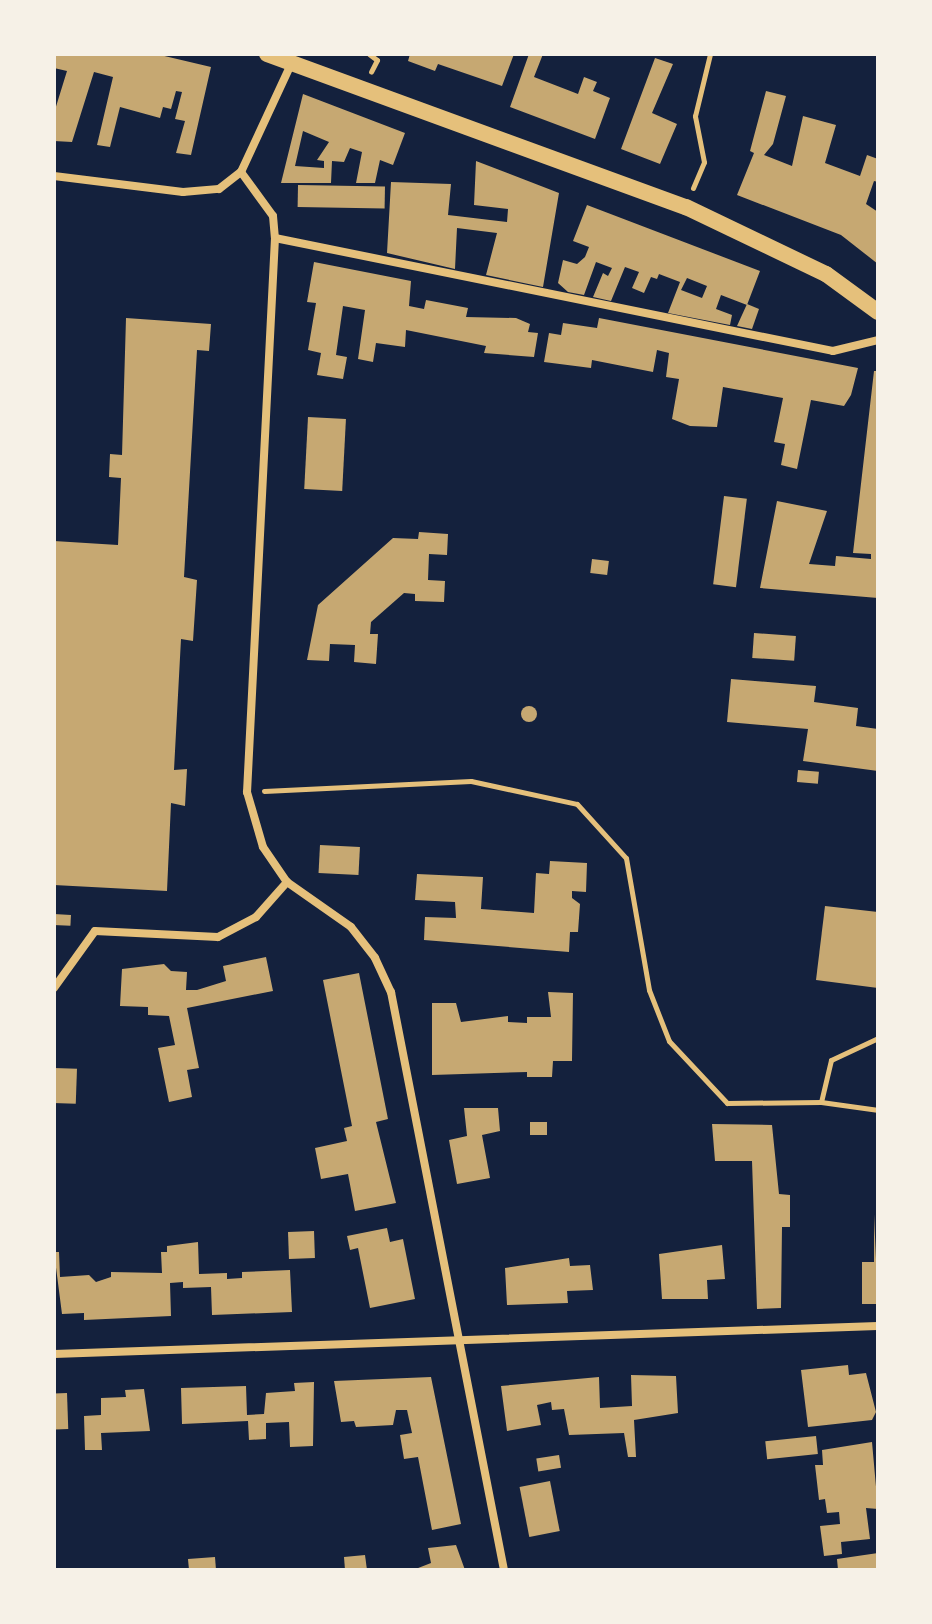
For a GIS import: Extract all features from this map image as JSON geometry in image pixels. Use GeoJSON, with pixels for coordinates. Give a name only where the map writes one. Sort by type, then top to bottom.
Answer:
{"type":"FeatureCollection","features":[{"type":"Feature","properties":{"kind":"main road"},"geometry":{"type":"LineString","coordinates":[[267,54],[293,58],[686,207],[826,274],[878,312]]}},
{"type":"Feature","properties":{"kind":"street"},"geometry":{"type":"LineString","coordinates":[[54,176],[183,192],[219,189],[241,172],[293,58]]}},
{"type":"Feature","properties":{"kind":"street"},"geometry":{"type":"LineString","coordinates":[[241,172],[273,216],[275,238],[247,792],[263,847],[287,882],[351,927],[375,958],[391,992],[504,1570]]}},
{"type":"Feature","properties":{"kind":"street"},"geometry":{"type":"LineString","coordinates":[[275,238],[833,351],[878,340]]}},
{"type":"Feature","properties":{"kind":"street"},"geometry":{"type":"LineString","coordinates":[[54,988],[95,931],[218,937],[256,917],[287,882]]}},
{"type":"Feature","properties":{"kind":"street"},"geometry":{"type":"LineString","coordinates":[[54,1354],[878,1326]]}},
{"type":"Feature","properties":{"kind":"path"},"geometry":{"type":"LineString","coordinates":[[686,207],[704,162],[695,116],[710,54]]}},
{"type":"Feature","properties":{"kind":"path"},"geometry":{"type":"LineString","coordinates":[[247,792],[471,781],[577,804],[626,858],[649,990],[669,1041],[727,1103],[821,1102],[878,1110]]}},
{"type":"Feature","properties":{"kind":"path"},"geometry":{"type":"LineString","coordinates":[[821,1102],[831,1060],[878,1038]]}},
{"type":"Feature","properties":{"kind":"building"},"geometry":{"type":"Polygon","coordinates":[[[54,54],[156,54],[211,67],[191,155],[176,153],[185,121],[175,119],[182,92],[176,91],[171,109],[163,107],[160,118],[120,107],[110,147],[97,145],[113,77],[94,72],[72,142],[54,141],[54,113],[67,71],[54,68],[54,54]]]}},
{"type":"Feature","properties":{"kind":"building"},"geometry":{"type":"Polygon","coordinates":[[[410,54],[514,54],[502,86],[438,64],[435,71],[408,61],[410,54]]]}},
{"type":"Feature","properties":{"kind":"building"},"geometry":{"type":"Polygon","coordinates":[[[529,54],[543,54],[534,77],[578,94],[584,77],[597,82],[593,91],[610,98],[595,139],[510,107],[529,54]]]}},
{"type":"Feature","properties":{"kind":"building"},"geometry":{"type":"Polygon","coordinates":[[[655,58],[673,64],[652,113],[677,124],[660,164],[621,149],[655,58]]]}},
{"type":"Feature","properties":{"kind":"building"},"geometry":{"type":"Polygon","coordinates":[[[766,91],[786,96],[773,144],[764,155],[792,166],[803,116],[836,125],[825,163],[860,176],[867,155],[878,159],[878,182],[874,181],[866,204],[878,212],[878,264],[841,235],[737,195],[754,153],[750,151],[766,91]]]}},
{"type":"Feature","properties":{"kind":"building"},"geometry":{"type":"Polygon","coordinates":[[[303,94],[405,133],[393,165],[380,160],[375,183],[356,183],[362,152],[350,148],[344,162],[332,161],[331,183],[281,183],[303,94]],[[303,131],[295,166],[324,168],[324,161],[317,160],[329,142],[303,131]]]}},
{"type":"Feature","properties":{"kind":"building"},"geometry":{"type":"Polygon","coordinates":[[[476,161],[559,193],[543,287],[486,275],[497,233],[457,228],[455,269],[387,253],[391,182],[451,184],[448,215],[507,222],[508,209],[474,205],[476,161]]]}},
{"type":"Feature","properties":{"kind":"building"},"geometry":{"type":"Polygon","coordinates":[[[298,185],[385,187],[385,209],[298,207],[298,185]]]}},
{"type":"Feature","properties":{"kind":"building"},"geometry":{"type":"Polygon","coordinates":[[[587,205],[760,271],[747,305],[721,295],[716,309],[732,315],[730,325],[668,313],[680,282],[659,274],[657,279],[651,277],[644,293],[632,288],[639,272],[625,267],[611,301],[593,297],[603,273],[608,276],[612,268],[596,262],[584,295],[568,292],[558,283],[563,260],[577,264],[585,257],[589,247],[573,241],[587,205]],[[687,278],[681,290],[702,298],[707,286],[687,278]]]}},
{"type":"Feature","properties":{"kind":"building"},"geometry":{"type":"Polygon","coordinates":[[[314,262],[411,281],[409,306],[424,309],[426,300],[468,308],[466,317],[516,318],[530,324],[528,332],[538,333],[534,357],[484,353],[486,346],[406,330],[405,347],[376,343],[373,362],[358,359],[365,310],[343,306],[336,355],[347,357],[343,379],[317,375],[321,353],[308,350],[316,303],[307,302],[314,262]]]}},
{"type":"Feature","properties":{"kind":"building"},"geometry":{"type":"Polygon","coordinates":[[[747,304],[759,309],[752,329],[737,326],[747,304]]]}},
{"type":"Feature","properties":{"kind":"building"},"geometry":{"type":"Polygon","coordinates":[[[126,318],[211,324],[209,351],[197,350],[184,577],[197,580],[193,641],[181,639],[174,770],[187,769],[185,806],[171,803],[167,891],[54,885],[54,541],[118,545],[121,478],[109,477],[110,454],[122,455],[126,318]]]}},
{"type":"Feature","properties":{"kind":"building"},"geometry":{"type":"Polygon","coordinates":[[[599,318],[858,368],[851,395],[844,406],[811,400],[797,469],[781,465],[785,444],[774,442],[783,398],[723,387],[717,427],[690,426],[672,419],[679,379],[666,377],[669,353],[657,350],[653,372],[592,360],[591,368],[544,362],[549,333],[561,335],[563,323],[597,328],[599,318]]]}},
{"type":"Feature","properties":{"kind":"building"},"geometry":{"type":"Polygon","coordinates":[[[874,371],[878,371],[878,598],[760,588],[777,501],[827,511],[809,564],[835,566],[836,556],[871,559],[871,554],[853,553],[874,371]]]}},
{"type":"Feature","properties":{"kind":"building"},"geometry":{"type":"Polygon","coordinates":[[[308,417],[346,419],[342,491],[304,489],[308,417]]]}},
{"type":"Feature","properties":{"kind":"building"},"geometry":{"type":"Polygon","coordinates":[[[724,496],[747,499],[736,587],[713,584],[724,496]]]}},
{"type":"Feature","properties":{"kind":"building"},"geometry":{"type":"Polygon","coordinates":[[[419,532],[448,534],[447,555],[429,554],[428,580],[445,581],[444,602],[415,601],[415,594],[404,593],[371,622],[370,634],[378,634],[376,664],[354,662],[355,645],[330,644],[329,661],[307,660],[318,605],[393,538],[418,539],[419,532]]]}},
{"type":"Feature","properties":{"kind":"building"},"geometry":{"type":"Polygon","coordinates":[[[592,559],[609,561],[607,575],[590,573],[592,559]]]}},
{"type":"Feature","properties":{"kind":"building"},"geometry":{"type":"Polygon","coordinates":[[[754,633],[796,636],[794,661],[752,658],[754,633]]]}},
{"type":"Feature","properties":{"kind":"building"},"geometry":{"type":"Polygon","coordinates":[[[731,679],[816,686],[814,702],[858,708],[856,726],[878,729],[878,771],[803,761],[808,729],[727,722],[731,679]]]}},
{"type":"Feature","properties":{"kind":"building"},"geometry":{"type":"Polygon","coordinates":[[[526,706],[532,706],[537,714],[535,720],[526,722],[521,717],[521,711],[526,706]]]}},
{"type":"Feature","properties":{"kind":"building"},"geometry":{"type":"Polygon","coordinates":[[[798,770],[819,772],[818,784],[797,782],[798,770]]]}},
{"type":"Feature","properties":{"kind":"building"},"geometry":{"type":"Polygon","coordinates":[[[320,845],[360,847],[358,875],[319,873],[320,845]]]}},
{"type":"Feature","properties":{"kind":"building"},"geometry":{"type":"Polygon","coordinates":[[[550,861],[587,863],[586,892],[572,891],[572,898],[580,904],[578,932],[570,932],[569,952],[424,940],[425,917],[456,918],[455,902],[415,900],[417,874],[483,877],[481,909],[534,913],[536,873],[549,874],[550,861]]]}},
{"type":"Feature","properties":{"kind":"building"},"geometry":{"type":"Polygon","coordinates":[[[825,906],[878,912],[878,988],[816,980],[825,906]]]}},
{"type":"Feature","properties":{"kind":"building"},"geometry":{"type":"Polygon","coordinates":[[[54,914],[71,915],[70,926],[54,925],[54,914]]]}},
{"type":"Feature","properties":{"kind":"building"},"geometry":{"type":"Polygon","coordinates":[[[266,957],[273,991],[187,1008],[199,1068],[187,1070],[192,1097],[169,1102],[158,1048],[175,1045],[169,1016],[148,1015],[148,1007],[120,1006],[122,969],[164,964],[171,971],[187,972],[186,990],[197,990],[226,981],[223,966],[266,957]]]}},
{"type":"Feature","properties":{"kind":"building"},"geometry":{"type":"Polygon","coordinates":[[[359,973],[388,1119],[376,1122],[396,1203],[355,1211],[348,1174],[321,1179],[315,1148],[347,1141],[344,1128],[352,1126],[323,980],[359,973]]]}},
{"type":"Feature","properties":{"kind":"building"},"geometry":{"type":"Polygon","coordinates":[[[548,992],[573,993],[572,1061],[553,1061],[552,1077],[527,1077],[527,1072],[432,1075],[432,1003],[456,1003],[461,1022],[508,1016],[508,1022],[527,1023],[527,1017],[551,1017],[548,992]]]}},
{"type":"Feature","properties":{"kind":"building"},"geometry":{"type":"Polygon","coordinates":[[[54,1068],[77,1069],[76,1104],[54,1103],[54,1068]]]}},
{"type":"Feature","properties":{"kind":"building"},"geometry":{"type":"Polygon","coordinates":[[[464,1108],[498,1108],[500,1131],[482,1135],[490,1178],[457,1184],[449,1140],[467,1136],[464,1108]]]}},
{"type":"Feature","properties":{"kind":"building"},"geometry":{"type":"Polygon","coordinates":[[[530,1122],[547,1122],[547,1135],[530,1135],[530,1122]]]}},
{"type":"Feature","properties":{"kind":"building"},"geometry":{"type":"Polygon","coordinates":[[[712,1124],[772,1125],[779,1194],[790,1195],[790,1227],[782,1227],[781,1308],[757,1309],[752,1161],[715,1161],[712,1124]]]}},
{"type":"Feature","properties":{"kind":"building"},"geometry":{"type":"Polygon","coordinates":[[[874,1214],[878,1304],[862,1304],[862,1262],[874,1262],[874,1214]]]}},
{"type":"Feature","properties":{"kind":"building"},"geometry":{"type":"Polygon","coordinates":[[[387,1228],[390,1242],[403,1239],[415,1299],[370,1308],[358,1248],[350,1250],[347,1236],[387,1228]]]}},
{"type":"Feature","properties":{"kind":"building"},"geometry":{"type":"Polygon","coordinates":[[[314,1231],[315,1258],[289,1259],[288,1232],[314,1231]]]}},
{"type":"Feature","properties":{"kind":"building"},"geometry":{"type":"Polygon","coordinates":[[[198,1242],[199,1274],[227,1273],[227,1279],[242,1278],[242,1272],[290,1270],[292,1312],[212,1315],[211,1287],[183,1288],[183,1282],[170,1283],[171,1316],[84,1320],[84,1313],[62,1314],[54,1252],[59,1252],[60,1277],[89,1275],[96,1282],[111,1277],[111,1272],[162,1273],[161,1252],[167,1252],[167,1246],[198,1242]]]}},
{"type":"Feature","properties":{"kind":"building"},"geometry":{"type":"Polygon","coordinates":[[[722,1245],[725,1279],[707,1280],[708,1299],[662,1299],[659,1254],[722,1245]]]}},
{"type":"Feature","properties":{"kind":"building"},"geometry":{"type":"Polygon","coordinates":[[[569,1258],[570,1266],[590,1265],[593,1290],[567,1291],[568,1303],[507,1305],[505,1268],[569,1258]]]}},
{"type":"Feature","properties":{"kind":"building"},"geometry":{"type":"Polygon","coordinates":[[[848,1365],[849,1375],[866,1373],[876,1412],[872,1420],[808,1427],[801,1370],[848,1365]]]}},
{"type":"Feature","properties":{"kind":"building"},"geometry":{"type":"Polygon","coordinates":[[[631,1375],[676,1376],[678,1413],[634,1420],[636,1457],[628,1457],[624,1433],[569,1435],[564,1409],[552,1410],[551,1402],[537,1405],[541,1425],[507,1431],[501,1386],[599,1377],[600,1408],[632,1406],[631,1375]]]}},
{"type":"Feature","properties":{"kind":"building"},"geometry":{"type":"Polygon","coordinates":[[[431,1377],[461,1524],[432,1530],[418,1457],[404,1459],[400,1435],[412,1433],[407,1410],[396,1410],[393,1425],[356,1427],[354,1421],[341,1422],[334,1381],[431,1377]]]}},
{"type":"Feature","properties":{"kind":"building"},"geometry":{"type":"Polygon","coordinates":[[[314,1382],[313,1446],[290,1447],[289,1422],[266,1423],[266,1439],[249,1440],[248,1421],[182,1424],[181,1388],[246,1386],[247,1415],[264,1414],[266,1393],[295,1391],[294,1383],[314,1382]]]}},
{"type":"Feature","properties":{"kind":"building"},"geometry":{"type":"Polygon","coordinates":[[[144,1389],[150,1431],[101,1433],[102,1450],[85,1450],[84,1416],[101,1415],[101,1398],[126,1397],[125,1390],[144,1389]]]}},
{"type":"Feature","properties":{"kind":"building"},"geometry":{"type":"Polygon","coordinates":[[[54,1393],[67,1393],[68,1429],[55,1429],[54,1393]]]}},
{"type":"Feature","properties":{"kind":"building"},"geometry":{"type":"Polygon","coordinates":[[[816,1436],[818,1454],[767,1459],[765,1441],[816,1436]]]}},
{"type":"Feature","properties":{"kind":"building"},"geometry":{"type":"Polygon","coordinates":[[[872,1442],[878,1509],[866,1508],[870,1539],[841,1542],[842,1554],[824,1556],[820,1526],[840,1524],[839,1512],[827,1513],[825,1499],[819,1500],[815,1465],[823,1465],[822,1450],[872,1442]]]}},
{"type":"Feature","properties":{"kind":"building"},"geometry":{"type":"Polygon","coordinates":[[[559,1455],[561,1468],[538,1471],[536,1459],[559,1455]]]}},
{"type":"Feature","properties":{"kind":"building"},"geometry":{"type":"Polygon","coordinates":[[[550,1481],[560,1531],[529,1537],[520,1487],[550,1481]]]}},
{"type":"Feature","properties":{"kind":"building"},"geometry":{"type":"Polygon","coordinates":[[[456,1545],[465,1570],[413,1570],[431,1563],[428,1548],[456,1545]]]}},
{"type":"Feature","properties":{"kind":"building"},"geometry":{"type":"Polygon","coordinates":[[[878,1553],[878,1570],[838,1570],[837,1559],[878,1553]]]}},
{"type":"Feature","properties":{"kind":"building"},"geometry":{"type":"Polygon","coordinates":[[[365,1555],[367,1570],[345,1570],[344,1557],[365,1555]]]}},
{"type":"Feature","properties":{"kind":"building"},"geometry":{"type":"Polygon","coordinates":[[[215,1557],[216,1570],[189,1570],[188,1559],[215,1557]]]}}]}
